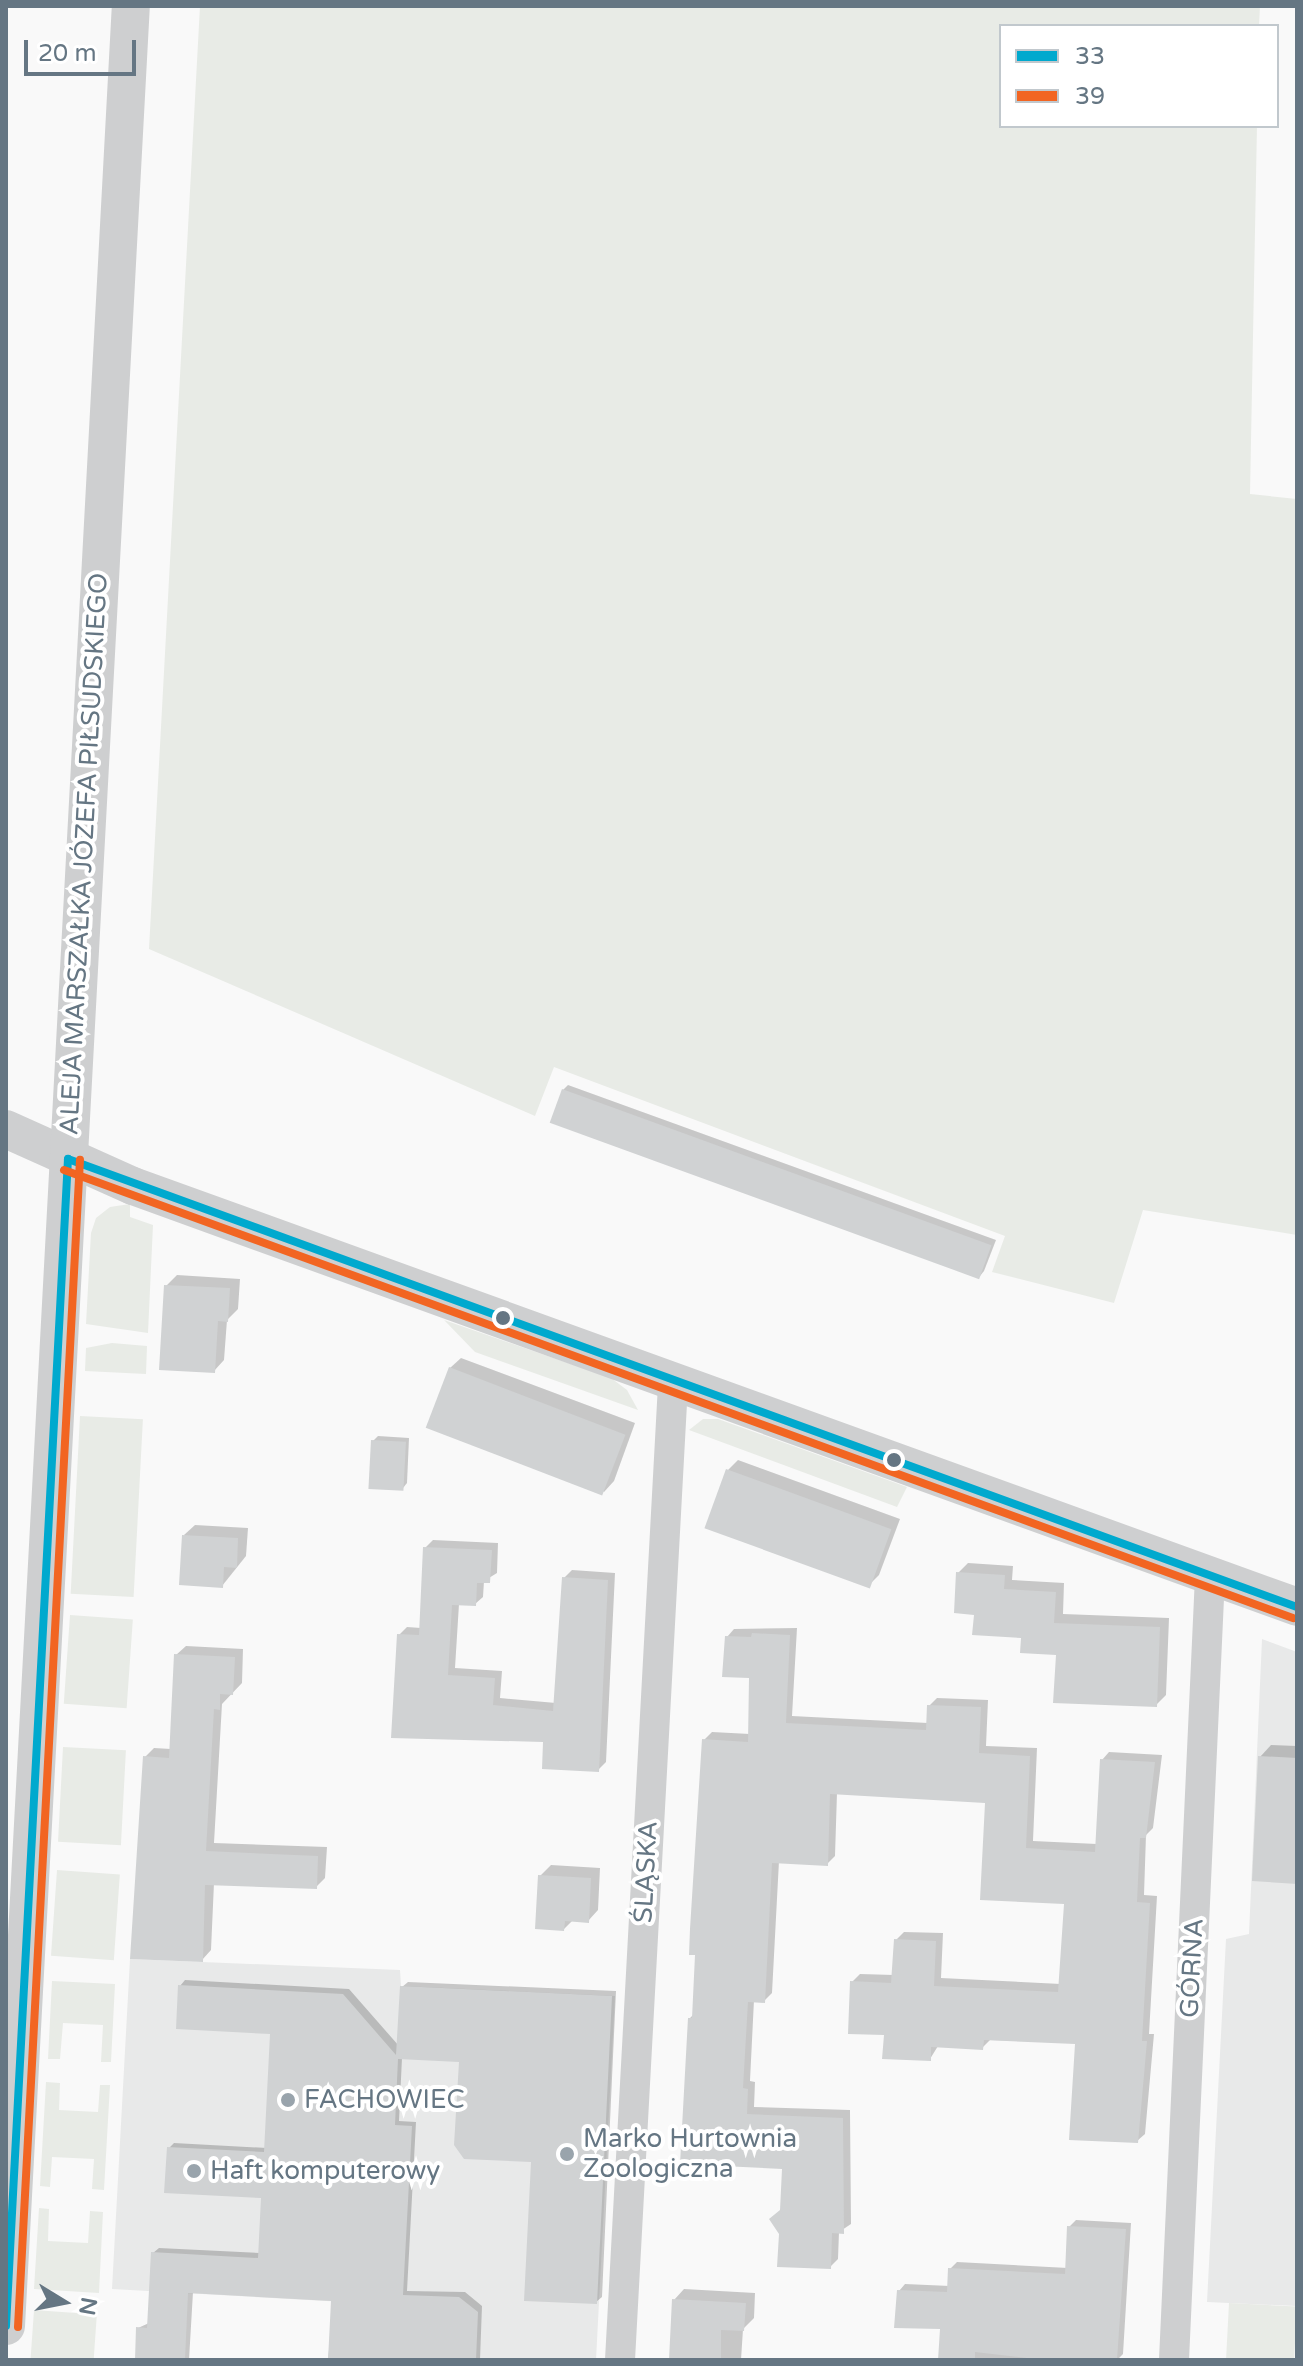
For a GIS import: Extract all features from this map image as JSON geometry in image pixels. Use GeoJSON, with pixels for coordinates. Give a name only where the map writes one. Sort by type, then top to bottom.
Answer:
{"type":"FeatureCollection","features":[{"type":"Feature","properties":{"kind":"street","name":"ALEJA MARSZAŁKA JÓZEFA PIŁSUDSKIEGO"},"geometry":{"type":"LineString","coordinates":[[6,2326],[15,1972],[68,1159],[131,6]]}},
{"type":"Feature","properties":{"kind":"street"},"geometry":{"type":"LineString","coordinates":[[6,1129],[68,1159],[673,1383],[1297,1607]]}},
{"type":"Feature","properties":{"kind":"street","name":"ŚLĄSKA"},"geometry":{"type":"LineString","coordinates":[[620,2360],[673,1383]]}},
{"type":"Feature","properties":{"kind":"street","name":"GÓRNA"},"geometry":{"type":"LineString","coordinates":[[1174,2360],[1210,1576]]}},
{"type":"Feature","properties":{"kind":"shaded area"},"geometry":{"type":"Polygon","coordinates":[[[200,6],[1260,6],[1259,24],[999,24],[999,128],[1257,128],[1250,494],[1297,499],[1297,1235],[1143,1210],[1114,1303],[992,1272],[1005,1236],[554,1067],[535,1116],[149,949],[200,6]]]}},
{"type":"Feature","properties":{"kind":"shaded area"},"geometry":{"type":"Polygon","coordinates":[[[130,1204],[130,1217],[153,1225],[148,1333],[86,1324],[91,1233],[96,1218],[110,1207],[130,1204]]]}},
{"type":"Feature","properties":{"kind":"shaded area"},"geometry":{"type":"Polygon","coordinates":[[[444,1320],[611,1378],[627,1390],[638,1410],[475,1352],[444,1320]]]}},
{"type":"Feature","properties":{"kind":"shaded area"},"geometry":{"type":"Polygon","coordinates":[[[112,1343],[147,1346],[146,1374],[85,1371],[86,1348],[112,1343]]]}},
{"type":"Feature","properties":{"kind":"shaded area"},"geometry":{"type":"Polygon","coordinates":[[[80,1416],[143,1419],[134,1597],[71,1594],[80,1416]]]}},
{"type":"Feature","properties":{"kind":"shaded area"},"geometry":{"type":"Polygon","coordinates":[[[703,1419],[718,1419],[907,1487],[897,1507],[689,1430],[703,1419]]]}},
{"type":"Feature","properties":{"kind":"shaded area"},"geometry":{"type":"Polygon","coordinates":[[[70,1615],[133,1619],[127,1708],[64,1704],[70,1615]]]}},
{"type":"Feature","properties":{"kind":"shaded area"},"geometry":{"type":"Polygon","coordinates":[[[1262,1639],[1297,1652],[1297,2306],[1207,2302],[1226,1939],[1249,1934],[1262,1639]]]}},
{"type":"Feature","properties":{"kind":"shaded area"},"geometry":{"type":"Polygon","coordinates":[[[63,1747],[126,1750],[121,1845],[58,1842],[63,1747]]]}},
{"type":"Feature","properties":{"kind":"shaded area"},"geometry":{"type":"Polygon","coordinates":[[[57,1870],[120,1874],[114,1960],[51,1956],[57,1870]]]}},
{"type":"Feature","properties":{"kind":"shaded area"},"geometry":{"type":"Polygon","coordinates":[[[130,1959],[400,1970],[401,1986],[615,1996],[596,2360],[361,2360],[363,2303],[112,2289],[130,1959]]]}},
{"type":"Feature","properties":{"kind":"shaded area"},"geometry":{"type":"Polygon","coordinates":[[[52,1981],[115,1984],[111,2062],[101,2062],[103,2025],[63,2023],[60,2059],[48,2059],[52,1981]]]}},
{"type":"Feature","properties":{"kind":"shaded area"},"geometry":{"type":"Polygon","coordinates":[[[46,2082],[60,2083],[59,2110],[98,2112],[100,2085],[110,2085],[104,2190],[92,2189],[94,2159],[52,2157],[50,2187],[40,2186],[46,2082]]]}},
{"type":"Feature","properties":{"kind":"shaded area"},"geometry":{"type":"Polygon","coordinates":[[[39,2208],[49,2209],[48,2241],[88,2243],[90,2211],[103,2212],[99,2293],[34,2289],[39,2208]]]}},
{"type":"Feature","properties":{"kind":"shaded area"},"geometry":{"type":"Polygon","coordinates":[[[1229,2303],[1297,2307],[1294,2360],[1226,2360],[1229,2303]]]}},
{"type":"Feature","properties":{"kind":"shaded area"},"geometry":{"type":"Polygon","coordinates":[[[34,2310],[97,2314],[94,2360],[31,2360],[34,2310]]]}},
{"type":"Feature","properties":{"kind":"building"},"geometry":{"type":"Polygon","coordinates":[[[562,1089],[991,1245],[979,1279],[550,1123],[562,1089]]]}},
{"type":"Feature","properties":{"kind":"building"},"geometry":{"type":"Polygon","coordinates":[[[164,1285],[230,1288],[228,1322],[218,1321],[215,1373],[159,1370],[164,1285]]]}},
{"type":"Feature","properties":{"kind":"building"},"geometry":{"type":"Polygon","coordinates":[[[449,1367],[625,1435],[602,1495],[426,1428],[449,1367]]]}},
{"type":"Feature","properties":{"kind":"building"},"geometry":{"type":"Polygon","coordinates":[[[371,1440],[406,1442],[403,1491],[368,1489],[371,1440]]]}},
{"type":"Feature","properties":{"kind":"building"},"geometry":{"type":"Polygon","coordinates":[[[726,1469],[891,1529],[870,1588],[704,1528],[726,1469]]]}},
{"type":"Feature","properties":{"kind":"building"},"geometry":{"type":"Polygon","coordinates":[[[182,1535],[238,1538],[237,1568],[224,1567],[223,1588],[179,1585],[182,1535]]]}},
{"type":"Feature","properties":{"kind":"building"},"geometry":{"type":"Polygon","coordinates":[[[423,1547],[492,1550],[490,1583],[477,1583],[476,1606],[452,1605],[448,1675],[495,1678],[493,1705],[553,1711],[562,1577],[608,1580],[599,1772],[542,1769],[543,1742],[391,1738],[397,1634],[419,1635],[423,1547]]]}},
{"type":"Feature","properties":{"kind":"building"},"geometry":{"type":"Polygon","coordinates":[[[956,1572],[1005,1575],[1004,1589],[1056,1592],[1054,1623],[1160,1627],[1157,1707],[1053,1703],[1056,1655],[1020,1653],[1021,1638],[972,1635],[974,1615],[954,1613],[956,1572]]]}},
{"type":"Feature","properties":{"kind":"building"},"geometry":{"type":"Polygon","coordinates":[[[752,1633],[790,1635],[786,1723],[926,1730],[927,1705],[981,1707],[979,1753],[1030,1756],[1026,1848],[1095,1852],[1100,1759],[1155,1762],[1146,1838],[1140,1838],[1137,1902],[1150,1903],[1142,2041],[1147,2041],[1138,2143],[1069,2140],[1075,2044],[984,2040],[983,2050],[931,2047],[931,2061],[882,2059],[884,2035],[848,2034],[850,1981],[891,1983],[894,1939],[936,1941],[934,1986],[1058,1992],[1064,1904],[980,1900],[985,1803],[830,1794],[828,1866],[772,1863],[765,2003],[748,2002],[743,2088],[748,2089],[747,2114],[843,2118],[844,2234],[832,2233],[831,2269],[777,2267],[779,2234],[769,2219],[780,2210],[782,2169],[680,2164],[688,2018],[692,2018],[695,1955],[689,1955],[702,1739],[748,1742],[749,1678],[722,1677],[725,1636],[751,1637],[752,1633]]]}},
{"type":"Feature","properties":{"kind":"building"},"geometry":{"type":"Polygon","coordinates":[[[174,1654],[235,1657],[233,1695],[220,1694],[220,1710],[214,1709],[206,1851],[318,1856],[317,1889],[205,1885],[203,1962],[130,1959],[143,1756],[169,1758],[174,1654]]]}},
{"type":"Feature","properties":{"kind":"building"},"geometry":{"type":"Polygon","coordinates":[[[1258,1756],[1297,1758],[1297,1884],[1252,1881],[1258,1756]]]}},
{"type":"Feature","properties":{"kind":"building"},"geometry":{"type":"Polygon","coordinates":[[[538,1875],[591,1878],[589,1923],[565,1921],[564,1931],[535,1929],[538,1875]]]}},
{"type":"Feature","properties":{"kind":"building"},"geometry":{"type":"Polygon","coordinates":[[[178,1985],[343,1994],[396,2055],[400,1986],[612,1996],[597,2304],[524,2301],[531,2162],[464,2159],[454,2145],[459,2062],[398,2059],[395,2125],[412,2126],[403,2295],[459,2297],[478,2312],[476,2360],[328,2360],[331,2301],[188,2293],[185,2360],[135,2360],[136,2327],[147,2328],[151,2252],[258,2258],[261,2198],[164,2193],[167,2147],[264,2152],[270,2034],[176,2029],[178,1985]]]}},
{"type":"Feature","properties":{"kind":"building"},"geometry":{"type":"Polygon","coordinates":[[[1067,2226],[1126,2229],[1117,2360],[1035,2359],[975,2352],[975,2360],[938,2360],[940,2329],[894,2328],[897,2290],[947,2292],[948,2268],[1065,2274],[1067,2226]]]}},
{"type":"Feature","properties":{"kind":"building"},"geometry":{"type":"Polygon","coordinates":[[[672,2299],[746,2303],[744,2331],[721,2330],[721,2360],[669,2360],[672,2299]]]}},
{"type":"Feature","properties":{"kind":"transit line","name":"33"},"geometry":{"type":"LineString","coordinates":[[68,1159],[1297,1607]]}},
{"type":"Feature","properties":{"kind":"transit line","name":"33"},"geometry":{"type":"LineString","coordinates":[[6,2326],[68,1159]]}},
{"type":"Feature","properties":{"kind":"transit line","name":"39"},"geometry":{"type":"LineString","coordinates":[[18,2327],[80,1160]]}},
{"type":"Feature","properties":{"kind":"transit line","name":"39"},"geometry":{"type":"LineString","coordinates":[[64,1170],[1293,1618]]}},
{"type":"Feature","properties":{"kind":"place","name":"FACHOWIEC"},"geometry":{"type":"Point","coordinates":[288,2100]}},
{"type":"Feature","properties":{"kind":"place","name":"Marko Hurtownia Zoologiczna"},"geometry":{"type":"Point","coordinates":[567,2154]}},
{"type":"Feature","properties":{"kind":"place","name":"Haft komputerowy"},"geometry":{"type":"Point","coordinates":[194,2171]}}]}
